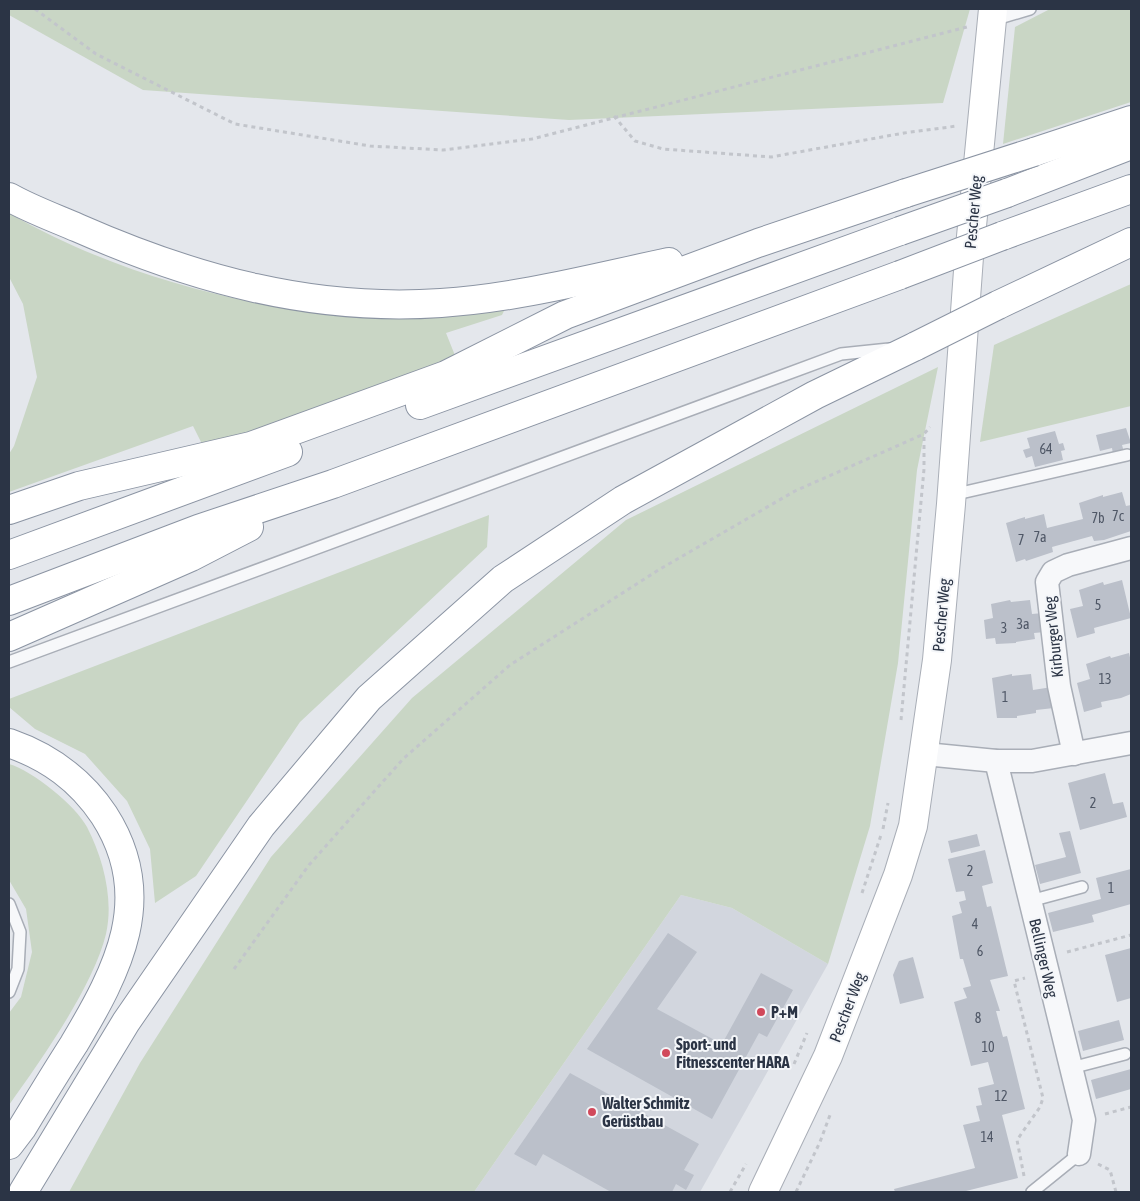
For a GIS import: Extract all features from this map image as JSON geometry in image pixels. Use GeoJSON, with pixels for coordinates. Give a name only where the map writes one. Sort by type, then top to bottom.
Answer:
{"type":"FeatureCollection","features":[{"type":"Feature","properties":{"kind":"main road","name":"Pescher Weg"},"geometry":{"type":"LineString","coordinates":[[763,1192],[828,1056],[898,875],[912,826],[925,754],[937,660],[992,15]]}},
{"type":"Feature","properties":{"kind":"main road"},"geometry":{"type":"LineString","coordinates":[[9,510],[79,486],[251,446],[446,375],[565,315],[758,243],[906,192],[1131,120]]}},
{"type":"Feature","properties":{"kind":"main road"},"geometry":{"type":"LineString","coordinates":[[9,556],[282,454],[1007,193],[1131,145]]}},
{"type":"Feature","properties":{"kind":"main road"},"geometry":{"type":"LineString","coordinates":[[9,600],[198,530],[333,484],[900,276],[1131,189]]}},
{"type":"Feature","properties":{"kind":"main road"},"geometry":{"type":"LineString","coordinates":[[9,197],[92,234],[172,266],[262,291],[361,305],[442,303],[515,294],[758,243]]}},
{"type":"Feature","properties":{"kind":"main road"},"geometry":{"type":"LineString","coordinates":[[23,1192],[126,1022],[261,826],[369,698],[503,579],[623,500],[815,395],[998,304],[1131,242]]}},
{"type":"Feature","properties":{"kind":"main road"},"geometry":{"type":"LineString","coordinates":[[9,637],[191,557],[333,484]]}},
{"type":"Feature","properties":{"kind":"main road"},"geometry":{"type":"LineString","coordinates":[[9,743],[36,752],[68,772],[95,802],[114,830],[128,869],[129,922],[120,958],[99,1002],[22,1128],[9,1145]]}},
{"type":"Feature","properties":{"kind":"street","name":"Kirburger Weg"},"geometry":{"type":"LineString","coordinates":[[1074,754],[1059,686],[1047,582],[1052,572],[1068,565],[1131,548]]}},
{"type":"Feature","properties":{"kind":"street"},"geometry":{"type":"LineString","coordinates":[[925,754],[996,761],[1032,761],[1131,743]]}},
{"type":"Feature","properties":{"kind":"street","name":"Bellinger Weg"},"geometry":{"type":"LineString","coordinates":[[996,761],[1084,1120],[1079,1154]]}},
{"type":"Feature","properties":{"kind":"lane"},"geometry":{"type":"LineString","coordinates":[[992,15],[1030,9]]}},
{"type":"Feature","properties":{"kind":"lane"},"geometry":{"type":"LineString","coordinates":[[9,662],[841,354],[916,346]]}},
{"type":"Feature","properties":{"kind":"lane"},"geometry":{"type":"LineString","coordinates":[[952,495],[1127,455]]}},
{"type":"Feature","properties":{"kind":"lane"},"geometry":{"type":"LineString","coordinates":[[1030,901],[1082,887]]}},
{"type":"Feature","properties":{"kind":"lane"},"geometry":{"type":"LineString","coordinates":[[9,904],[20,932],[18,969],[9,992]]}},
{"type":"Feature","properties":{"kind":"lane"},"geometry":{"type":"LineString","coordinates":[[1071,1068],[1125,1054]]}},
{"type":"Feature","properties":{"kind":"lane"},"geometry":{"type":"LineString","coordinates":[[1032,1192],[1079,1154]]}},
{"type":"Feature","properties":{"kind":"path"},"geometry":{"type":"LineString","coordinates":[[35,9],[96,54],[235,124],[370,146],[443,150],[532,139],[992,15]]}},
{"type":"Feature","properties":{"kind":"path"},"geometry":{"type":"LineString","coordinates":[[614,116],[635,141],[663,150],[771,157],[904,133],[982,123]]}},
{"type":"Feature","properties":{"kind":"path"},"geometry":{"type":"LineString","coordinates":[[234,969],[309,865],[402,758],[510,665],[660,569],[795,491],[924,434],[959,395]]}},
{"type":"Feature","properties":{"kind":"path"},"geometry":{"type":"LineString","coordinates":[[900,723],[924,469],[924,434]]}},
{"type":"Feature","properties":{"kind":"path"},"geometry":{"type":"LineString","coordinates":[[861,895],[883,830],[890,794]]}},
{"type":"Feature","properties":{"kind":"path"},"geometry":{"type":"LineString","coordinates":[[1025,1179],[1017,1140],[1040,1107],[1043,1098],[1014,981],[1045,965],[1131,935]]}},
{"type":"Feature","properties":{"kind":"path"},"geometry":{"type":"LineString","coordinates":[[790,1073],[810,1028]]}},
{"type":"Feature","properties":{"kind":"path"},"geometry":{"type":"LineString","coordinates":[[1079,1154],[1110,1170],[1116,1192]]}},
{"type":"Feature","properties":{"kind":"path"},"geometry":{"type":"LineString","coordinates":[[730,1192],[748,1160]]}},
{"type":"Feature","properties":{"kind":"shaded area"},"geometry":{"type":"Polygon","coordinates":[[[681,895],[732,908],[828,964],[700,1192],[474,1192],[681,895]]]}},
{"type":"Feature","properties":{"kind":"green space"},"geometry":{"type":"Polygon","coordinates":[[[9,9],[970,9],[943,103],[569,120],[143,90],[9,15],[9,9]]]}},
{"type":"Feature","properties":{"kind":"green space"},"geometry":{"type":"Polygon","coordinates":[[[1050,9],[1131,9],[1131,102],[1003,144],[1015,27],[1050,9]]]}},
{"type":"Feature","properties":{"kind":"green space"},"geometry":{"type":"Polygon","coordinates":[[[9,213],[92,254],[136,270],[228,297],[274,306],[366,317],[506,307],[502,315],[446,333],[456,358],[267,427],[203,446],[193,426],[9,492],[9,454],[14,446],[37,377],[23,304],[9,277],[9,213]]]}},
{"type":"Feature","properties":{"kind":"green space"},"geometry":{"type":"Polygon","coordinates":[[[1131,284],[1131,406],[980,442],[994,345],[1131,284]]]}},
{"type":"Feature","properties":{"kind":"green space"},"geometry":{"type":"Polygon","coordinates":[[[938,367],[917,470],[898,663],[870,826],[828,964],[732,908],[681,895],[474,1192],[69,1192],[140,1063],[271,857],[412,698],[626,520],[938,367]]]}},
{"type":"Feature","properties":{"kind":"green space"},"geometry":{"type":"Polygon","coordinates":[[[489,515],[487,547],[300,722],[196,876],[155,903],[150,849],[127,801],[85,754],[35,729],[9,707],[9,699],[489,515]]]}},
{"type":"Feature","properties":{"kind":"green space"},"geometry":{"type":"Polygon","coordinates":[[[9,764],[41,781],[63,799],[81,818],[98,852],[106,879],[109,907],[106,934],[90,977],[65,1022],[9,1105],[9,1013],[21,997],[32,952],[26,909],[9,880],[9,764]]]}},
{"type":"Feature","properties":{"kind":"building"},"geometry":{"type":"Polygon","coordinates":[[[1126,428],[1131,443],[1122,445],[1124,452],[1113,454],[1112,448],[1100,451],[1096,435],[1126,428]]]}},
{"type":"Feature","properties":{"kind":"building"},"geometry":{"type":"Polygon","coordinates":[[[1055,431],[1059,444],[1063,443],[1065,450],[1061,451],[1063,460],[1035,467],[1032,456],[1026,458],[1023,450],[1030,448],[1027,438],[1055,431]]]}},
{"type":"Feature","properties":{"kind":"building"},"geometry":{"type":"Polygon","coordinates":[[[1122,492],[1126,506],[1131,505],[1131,531],[1104,540],[1094,541],[1092,536],[1052,547],[1053,552],[1026,561],[1025,559],[1016,562],[1006,523],[1044,514],[1047,528],[1083,519],[1079,503],[1103,495],[1103,497],[1122,492]]]}},
{"type":"Feature","properties":{"kind":"building"},"geometry":{"type":"Polygon","coordinates":[[[1122,580],[1131,618],[1094,628],[1095,633],[1077,638],[1070,609],[1083,606],[1079,590],[1103,582],[1104,585],[1122,580]]]}},
{"type":"Feature","properties":{"kind":"building"},"geometry":{"type":"Polygon","coordinates":[[[1010,600],[1011,602],[1030,600],[1032,614],[1043,613],[1045,632],[1034,633],[1035,639],[1016,643],[996,644],[995,638],[986,639],[984,620],[993,618],[991,604],[1010,600]]]}},
{"type":"Feature","properties":{"kind":"building"},"geometry":{"type":"Polygon","coordinates":[[[1129,653],[1131,662],[1131,694],[1101,702],[1102,707],[1084,712],[1077,683],[1090,679],[1086,664],[1110,656],[1111,658],[1129,653]]]}},
{"type":"Feature","properties":{"kind":"building"},"geometry":{"type":"Polygon","coordinates":[[[1012,674],[1012,676],[1031,674],[1033,690],[1052,687],[1054,708],[1036,710],[1036,713],[1017,716],[1017,718],[997,718],[992,678],[1012,674]]]}},
{"type":"Feature","properties":{"kind":"building"},"geometry":{"type":"Polygon","coordinates":[[[1105,773],[1113,804],[1123,802],[1127,817],[1080,830],[1068,783],[1105,773]]]}},
{"type":"Feature","properties":{"kind":"building"},"geometry":{"type":"Polygon","coordinates":[[[1070,831],[1081,873],[1040,884],[1035,865],[1066,857],[1059,833],[1070,831]]]}},
{"type":"Feature","properties":{"kind":"building"},"geometry":{"type":"Polygon","coordinates":[[[977,834],[980,846],[951,853],[948,841],[977,834]]]}},
{"type":"Feature","properties":{"kind":"building"},"geometry":{"type":"Polygon","coordinates":[[[985,850],[993,883],[982,886],[987,907],[991,906],[1008,976],[990,980],[1000,1011],[996,1011],[1003,1037],[1007,1036],[1025,1109],[1002,1115],[1018,1178],[962,1192],[895,1192],[894,1189],[975,1168],[963,1125],[980,1121],[976,1106],[982,1105],[978,1088],[994,1084],[988,1062],[971,1066],[954,1002],[967,998],[963,988],[971,986],[963,959],[960,959],[952,916],[962,913],[959,902],[966,900],[964,891],[956,892],[948,859],[985,850]]]}},
{"type":"Feature","properties":{"kind":"building"},"geometry":{"type":"Polygon","coordinates":[[[1131,869],[1131,904],[1092,915],[1094,922],[1053,932],[1048,913],[1101,899],[1096,878],[1131,869]]]}},
{"type":"Feature","properties":{"kind":"building","name":"Sport- und Fitnesscenter HARA"},"geometry":{"type":"Polygon","coordinates":[[[668,933],[697,952],[657,1009],[722,1044],[761,973],[793,990],[767,1037],[759,1033],[712,1119],[587,1049],[668,933]]]}},
{"type":"Feature","properties":{"kind":"building"},"geometry":{"type":"Polygon","coordinates":[[[1131,948],[1131,998],[1117,1002],[1105,955],[1131,948]]]}},
{"type":"Feature","properties":{"kind":"building"},"geometry":{"type":"Polygon","coordinates":[[[913,957],[924,998],[900,1004],[893,975],[899,961],[913,957]]]}},
{"type":"Feature","properties":{"kind":"building"},"geometry":{"type":"Polygon","coordinates":[[[1119,1020],[1124,1040],[1083,1051],[1078,1031],[1119,1020]]]}},
{"type":"Feature","properties":{"kind":"building"},"geometry":{"type":"Polygon","coordinates":[[[1131,1069],[1131,1089],[1096,1099],[1091,1080],[1131,1069]]]}},
{"type":"Feature","properties":{"kind":"building","name":"Walter Schmitz Gerüstbau"},"geometry":{"type":"Polygon","coordinates":[[[570,1073],[699,1144],[684,1170],[694,1175],[686,1190],[676,1184],[672,1192],[611,1192],[543,1154],[536,1166],[514,1154],[570,1073]]]}},
{"type":"Feature","properties":{"kind":"place","name":"P+M"},"geometry":{"type":"Point","coordinates":[761,1012]}},
{"type":"Feature","properties":{"kind":"place","name":"Sport- und Fitnesscenter HARA"},"geometry":{"type":"Point","coordinates":[666,1053]}},
{"type":"Feature","properties":{"kind":"place","name":"Walter Schmitz Gerüstbau"},"geometry":{"type":"Point","coordinates":[592,1112]}}]}
